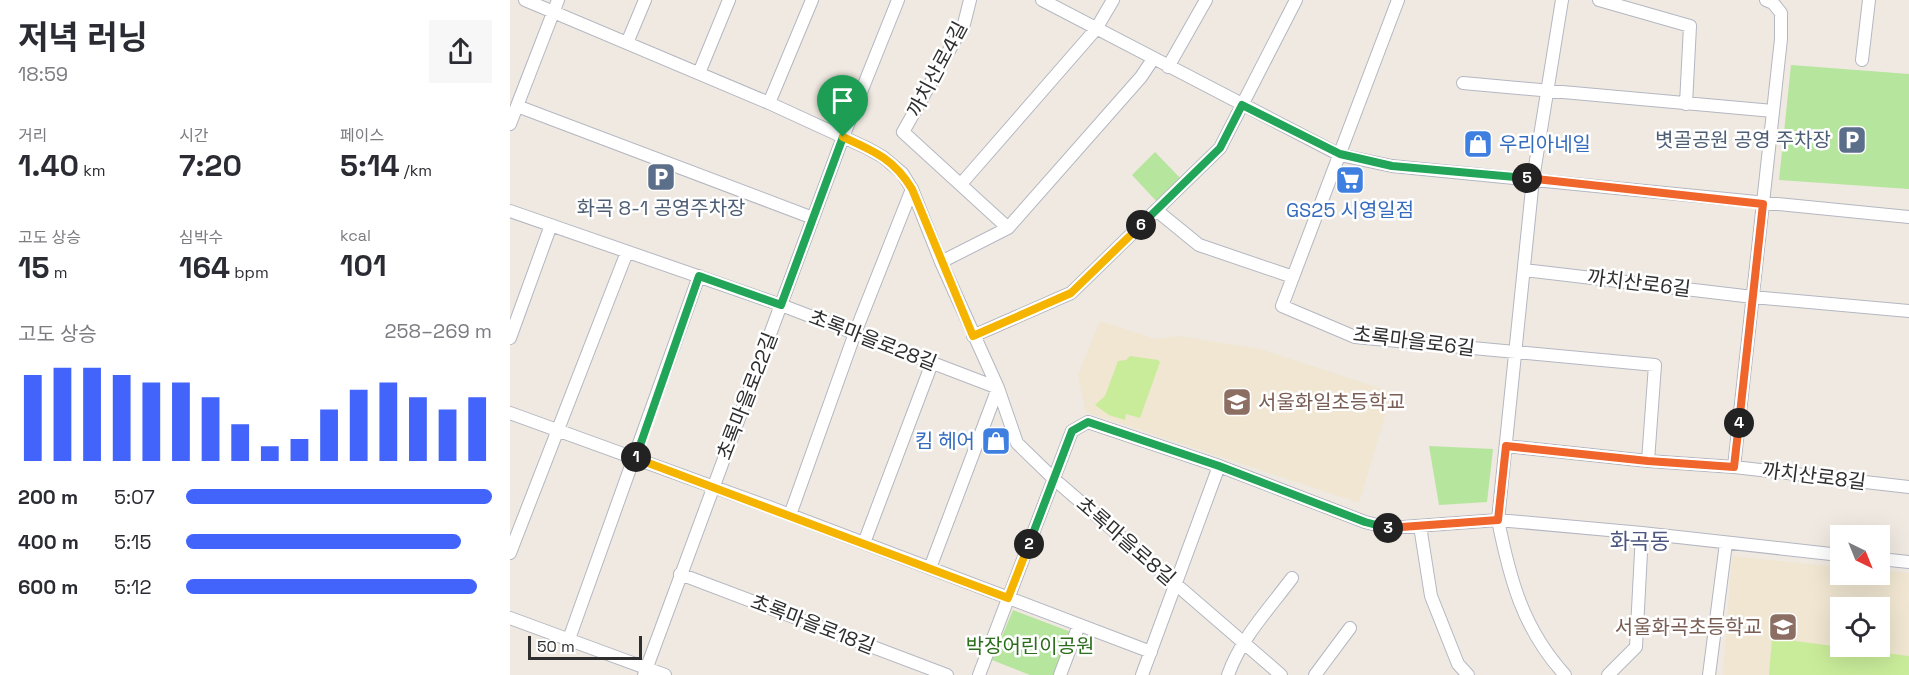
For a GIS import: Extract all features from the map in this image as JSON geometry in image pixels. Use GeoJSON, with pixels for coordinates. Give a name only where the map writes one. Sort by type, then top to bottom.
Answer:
{"type":"FeatureCollection","features":[{"type":"Feature","properties":{"kind":"street","name":"초록마을로8길"},"geometry":{"type":"LineString","coordinates":[[525,0],[555,6],[627,43],[769,103],[883,157],[902,172],[912,189],[941,262],[998,388],[1017,443],[1054,478],[1281,675]]}},
{"type":"Feature","properties":{"kind":"street"},"geometry":{"type":"LineString","coordinates":[[627,43],[645,0]]}},
{"type":"Feature","properties":{"kind":"street"},"geometry":{"type":"LineString","coordinates":[[699,73],[729,0]]}},
{"type":"Feature","properties":{"kind":"street"},"geometry":{"type":"LineString","coordinates":[[769,103],[812,0]]}},
{"type":"Feature","properties":{"kind":"street","name":"초록마을로22길"},"geometry":{"type":"LineString","coordinates":[[645,671],[843,137],[898,0]]}},
{"type":"Feature","properties":{"kind":"street","name":"까치산로4길"},"geometry":{"type":"LineString","coordinates":[[970,0],[964,24],[903,132],[1008,228]]}},
{"type":"Feature","properties":{"kind":"street"},"geometry":{"type":"LineString","coordinates":[[1042,0],[1340,154],[1392,166],[1909,217]]}},
{"type":"Feature","properties":{"kind":"street"},"geometry":{"type":"LineString","coordinates":[[961,184],[1096,29],[1113,0]]}},
{"type":"Feature","properties":{"kind":"street"},"geometry":{"type":"LineString","coordinates":[[1168,67],[1206,0]]}},
{"type":"Feature","properties":{"kind":"street"},"geometry":{"type":"LineString","coordinates":[[973,336],[1071,293],[1220,148],[1296,0]]}},
{"type":"Feature","properties":{"kind":"street"},"geometry":{"type":"LineString","coordinates":[[1156,210],[1199,245],[1293,277],[1398,0]]}},
{"type":"Feature","properties":{"kind":"street"},"geometry":{"type":"LineString","coordinates":[[1562,0],[1533,179],[1498,520],[1508,570],[1520,605],[1547,655],[1565,675]]}},
{"type":"Feature","properties":{"kind":"street"},"geometry":{"type":"LineString","coordinates":[[1599,0],[1690,26],[1686,104]]}},
{"type":"Feature","properties":{"kind":"street"},"geometry":{"type":"LineString","coordinates":[[1734,467],[1781,39],[1781,13],[1773,3],[1767,0]]}},
{"type":"Feature","properties":{"kind":"street"},"geometry":{"type":"LineString","coordinates":[[1862,60],[1869,0]]}},
{"type":"Feature","properties":{"kind":"street"},"geometry":{"type":"LineString","coordinates":[[510,124],[555,6]]}},
{"type":"Feature","properties":{"kind":"street"},"geometry":{"type":"LineString","coordinates":[[941,262],[1008,228],[1141,77],[1153,59]]}},
{"type":"Feature","properties":{"kind":"street"},"geometry":{"type":"LineString","coordinates":[[1463,83],[1773,111]]}},
{"type":"Feature","properties":{"kind":"street"},"geometry":{"type":"LineString","coordinates":[[517,106],[813,218]]}},
{"type":"Feature","properties":{"kind":"street"},"geometry":{"type":"LineString","coordinates":[[790,515],[855,333],[912,189]]}},
{"type":"Feature","properties":{"kind":"street","name":"초록마을로28길"},"geometry":{"type":"LineString","coordinates":[[510,211],[781,305],[998,388]]}},
{"type":"Feature","properties":{"kind":"street"},"geometry":{"type":"LineString","coordinates":[[510,338],[551,225]]}},
{"type":"Feature","properties":{"kind":"street"},"geometry":{"type":"LineString","coordinates":[[510,553],[627,252]]}},
{"type":"Feature","properties":{"kind":"street","name":"까치산로6길"},"geometry":{"type":"LineString","coordinates":[[1524,270],[1753,297],[1909,311]]}},
{"type":"Feature","properties":{"kind":"street"},"geometry":{"type":"LineString","coordinates":[[569,639],[699,276]]}},
{"type":"Feature","properties":{"kind":"street","name":"초록마을로6길"},"geometry":{"type":"LineString","coordinates":[[1293,277],[1282,306],[1355,337],[1515,352]]}},
{"type":"Feature","properties":{"kind":"street"},"geometry":{"type":"LineString","coordinates":[[1515,352],[1655,365],[1648,461]]}},
{"type":"Feature","properties":{"kind":"street"},"geometry":{"type":"LineString","coordinates":[[864,543],[932,363]]}},
{"type":"Feature","properties":{"kind":"street"},"geometry":{"type":"LineString","coordinates":[[930,568],[998,388]]}},
{"type":"Feature","properties":{"kind":"street"},"geometry":{"type":"LineString","coordinates":[[510,413],[790,515],[1150,652]]}},
{"type":"Feature","properties":{"kind":"street"},"geometry":{"type":"LineString","coordinates":[[979,675],[1072,431],[1088,422],[1219,466],[1365,522],[1389,528],[1498,520],[1830,554]]}},
{"type":"Feature","properties":{"kind":"street","name":"까치산로8길"},"geometry":{"type":"LineString","coordinates":[[1506,446],[1648,461],[1734,467],[1909,488]]}},
{"type":"Feature","properties":{"kind":"street"},"geometry":{"type":"LineString","coordinates":[[1142,675],[1219,466]]}},
{"type":"Feature","properties":{"kind":"street"},"geometry":{"type":"LineString","coordinates":[[1420,526],[1431,596],[1458,664],[1468,675]]}},
{"type":"Feature","properties":{"kind":"street"},"geometry":{"type":"LineString","coordinates":[[1608,675],[1636,647],[1641,533]]}},
{"type":"Feature","properties":{"kind":"street"},"geometry":{"type":"LineString","coordinates":[[1709,675],[1726,543]]}},
{"type":"Feature","properties":{"kind":"street"},"geometry":{"type":"LineString","coordinates":[[1890,560],[1909,562]]}},
{"type":"Feature","properties":{"kind":"street","name":"초록마을로18길"},"geometry":{"type":"LineString","coordinates":[[680,574],[947,675]]}},
{"type":"Feature","properties":{"kind":"street"},"geometry":{"type":"LineString","coordinates":[[1228,675],[1234,656],[1243,642],[1292,578]]}},
{"type":"Feature","properties":{"kind":"street"},"geometry":{"type":"LineString","coordinates":[[510,618],[569,639],[645,671],[665,675]]}},
{"type":"Feature","properties":{"kind":"street"},"geometry":{"type":"LineString","coordinates":[[1060,675],[1079,625]]}},
{"type":"Feature","properties":{"kind":"street"},"geometry":{"type":"LineString","coordinates":[[1314,675],[1350,628]]}},
{"type":"Feature","properties":{"kind":"shaded area","name":"서울화일초등학교"},"geometry":{"type":"Polygon","coordinates":[[[1100,321],[1155,339],[1179,336],[1260,349],[1392,392],[1359,503],[1086,412],[1078,375],[1100,321]]]}},
{"type":"Feature","properties":{"kind":"shaded area","name":"서울화곡초등학교"},"geometry":{"type":"Polygon","coordinates":[[[1732,556],[1830,566],[1830,585],[1890,585],[1890,571],[1909,573],[1909,675],[1723,675],[1732,556]]]}},
{"type":"Feature","properties":{"kind":"green space"},"geometry":{"type":"Polygon","coordinates":[[[1791,65],[1909,74],[1909,189],[1779,180],[1791,65]]]}},
{"type":"Feature","properties":{"kind":"green space"},"geometry":{"type":"Polygon","coordinates":[[[1155,152],[1183,181],[1159,204],[1132,175],[1155,152]]]}},
{"type":"Feature","properties":{"kind":"green space"},"geometry":{"type":"Polygon","coordinates":[[[1130,356],[1160,362],[1140,418],[1126,414],[1125,420],[1109,415],[1095,405],[1105,396],[1118,361],[1126,360],[1130,356]]]}},
{"type":"Feature","properties":{"kind":"green space"},"geometry":{"type":"Polygon","coordinates":[[[1429,446],[1493,449],[1487,502],[1439,505],[1429,446]]]}},
{"type":"Feature","properties":{"kind":"green space","name":"박장어린이공원"},"geometry":{"type":"Polygon","coordinates":[[[1013,610],[1071,632],[1054,675],[1030,675],[992,660],[1013,610]]]}},
{"type":"Feature","properties":{"kind":"green space"},"geometry":{"type":"Polygon","coordinates":[[[1772,638],[1830,646],[1830,657],[1890,657],[1890,654],[1909,656],[1909,675],[1769,675],[1772,638]]]}},
{"type":"Feature","properties":{"kind":"place","name":"볏골공원 공영 주차장"},"geometry":{"type":"Point","coordinates":[1852,140]}},
{"type":"Feature","properties":{"kind":"place","name":"우리아네일"},"geometry":{"type":"Point","coordinates":[1478,144]}},
{"type":"Feature","properties":{"kind":"place","name":"화곡 8-1 공영주차장"},"geometry":{"type":"Point","coordinates":[661,177]}},
{"type":"Feature","properties":{"kind":"place","name":"GS25 시영일점"},"geometry":{"type":"Point","coordinates":[1350,180]}},
{"type":"Feature","properties":{"kind":"place","name":"서울화일초등학교"},"geometry":{"type":"Point","coordinates":[1237,402]}},
{"type":"Feature","properties":{"kind":"place","name":"킴 헤어"},"geometry":{"type":"Point","coordinates":[996,441]}},
{"type":"Feature","properties":{"kind":"place","name":"서울화곡초등학교"},"geometry":{"type":"Point","coordinates":[1783,627]}},
{"type":"Feature","properties":{"kind":"district","name":"화곡동"},"geometry":{"type":"Point","coordinates":[1640,541]}},
{"type":"Feature","properties":{"kind":"route"},"geometry":{"type":"LineString","coordinates":[[1242,105],[1340,154],[1392,166],[1763,204],[1734,467],[1648,461],[1506,446],[1498,520],[1389,528],[1365,522],[1219,466],[1088,422],[1072,431],[1008,598],[635,458],[699,276],[781,305],[843,137],[883,157],[902,172],[912,189],[973,336],[1071,293],[1220,148],[1242,105]]}}]}
